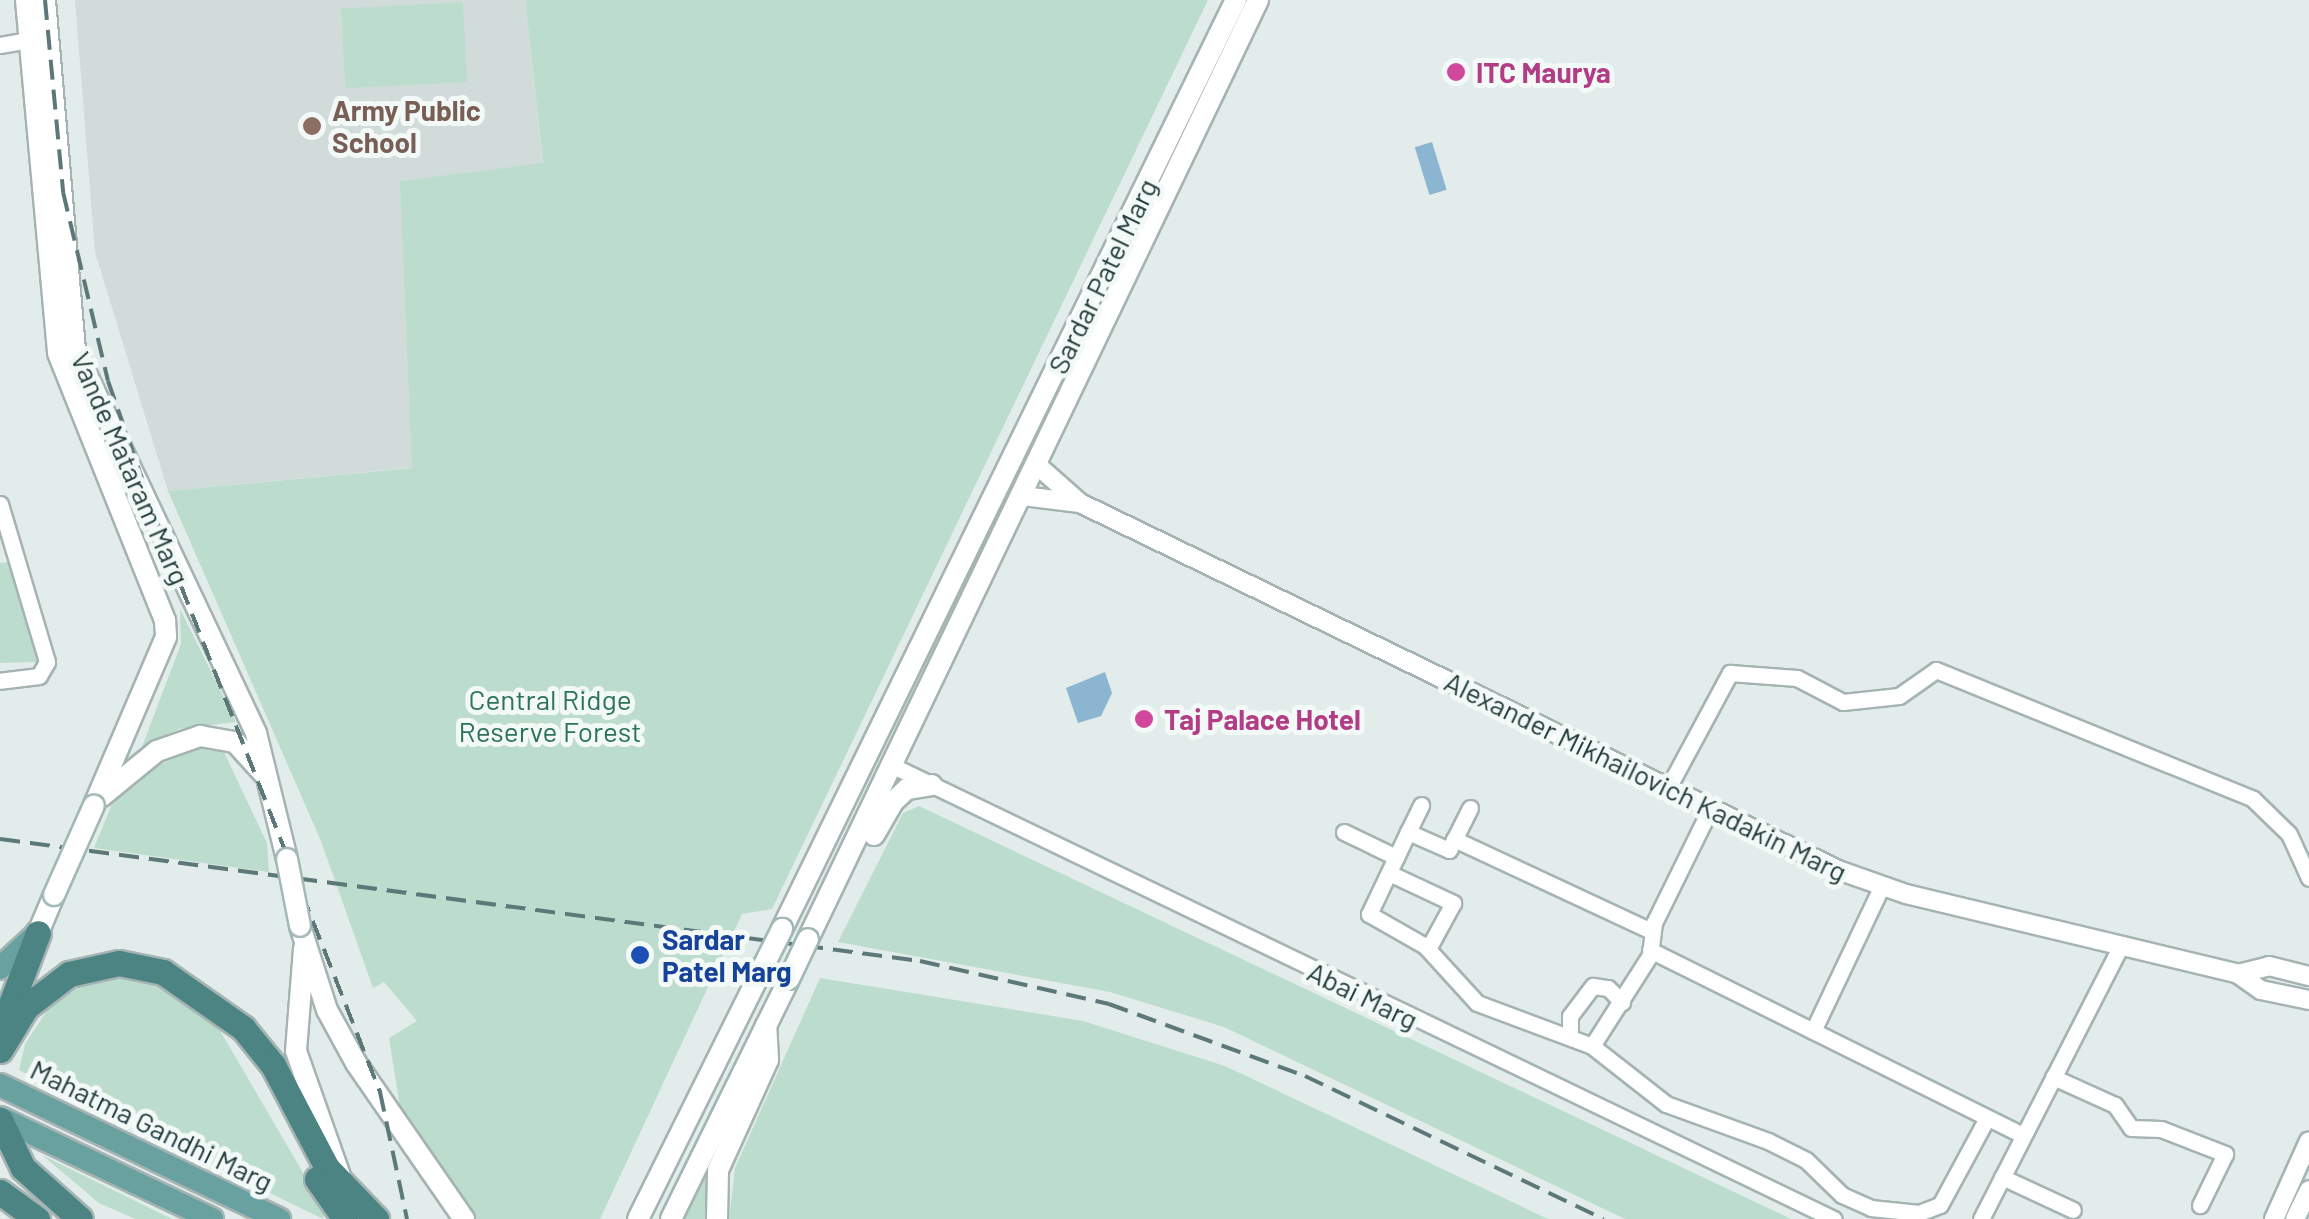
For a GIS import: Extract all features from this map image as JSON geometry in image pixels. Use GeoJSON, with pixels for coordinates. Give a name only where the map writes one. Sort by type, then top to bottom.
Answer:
{"type":"FeatureCollection","features":[{"type":"Feature","properties":{"kind":"highway"},"geometry":{"type":"LineString","coordinates":[[0,1041],[38,933]]}},
{"type":"Feature","properties":{"kind":"highway"},"geometry":{"type":"LineString","coordinates":[[19,983],[82,969],[133,964],[176,978],[243,1028],[273,1065],[345,1190],[376,1219]]}},
{"type":"Feature","properties":{"kind":"highway"},"geometry":{"type":"LineString","coordinates":[[0,1050],[19,983]]}},
{"type":"Feature","properties":{"kind":"highway"},"geometry":{"type":"LineString","coordinates":[[214,1008],[253,1057],[344,1219]]}},
{"type":"Feature","properties":{"kind":"highway"},"geometry":{"type":"LineString","coordinates":[[0,1119],[23,1168],[79,1218]]}},
{"type":"Feature","properties":{"kind":"highway"},"geometry":{"type":"LineString","coordinates":[[0,1192],[36,1219]]}},
{"type":"Feature","properties":{"kind":"main road","name":"Vande Mataram Marg"},"geometry":{"type":"LineString","coordinates":[[26,0],[39,38],[75,350],[256,733],[303,934]]}},
{"type":"Feature","properties":{"kind":"main road","name":"Vande Mataram Marg"},"geometry":{"type":"LineString","coordinates":[[38,933],[166,637],[58,353],[39,38],[45,0]]}},
{"type":"Feature","properties":{"kind":"main road","name":"Sardar Patel Marg"},"geometry":{"type":"LineString","coordinates":[[638,1219],[1236,0]]}},
{"type":"Feature","properties":{"kind":"main road","name":"Sardar Patel Marg"},"geometry":{"type":"LineString","coordinates":[[811,933],[1258,0]]}},
{"type":"Feature","properties":{"kind":"main road"},"geometry":{"type":"LineString","coordinates":[[94,804],[137,764],[200,736],[235,742],[268,781]]}},
{"type":"Feature","properties":{"kind":"main road"},"geometry":{"type":"LineString","coordinates":[[671,1219],[811,933],[894,800],[907,789],[932,785]]}},
{"type":"Feature","properties":{"kind":"main road"},"geometry":{"type":"LineString","coordinates":[[303,934],[296,1051],[345,1190]]}},
{"type":"Feature","properties":{"kind":"main road"},"geometry":{"type":"LineString","coordinates":[[303,934],[327,1010],[356,1063],[464,1219]]}},
{"type":"Feature","properties":{"kind":"main road"},"geometry":{"type":"LineString","coordinates":[[717,1219],[718,1170],[768,1060],[766,1023]]}},
{"type":"Feature","properties":{"kind":"main road","name":"Mahatma Gandhi Marg"},"geometry":{"type":"LineString","coordinates":[[0,1085],[278,1219]]}},
{"type":"Feature","properties":{"kind":"main road"},"geometry":{"type":"LineString","coordinates":[[0,1119],[212,1219]]}},
{"type":"Feature","properties":{"kind":"street"},"geometry":{"type":"LineString","coordinates":[[0,44],[39,38]]}},
{"type":"Feature","properties":{"kind":"street"},"geometry":{"type":"LineString","coordinates":[[1038,466],[1080,503]]}},
{"type":"Feature","properties":{"kind":"street"},"geometry":{"type":"LineString","coordinates":[[1023,496],[1080,503]]}},
{"type":"Feature","properties":{"kind":"street","name":"Alexander Mikhailovich Kadakin Marg"},"geometry":{"type":"LineString","coordinates":[[1080,503],[1710,809],[1882,886],[2238,974]]}},
{"type":"Feature","properties":{"kind":"street"},"geometry":{"type":"LineString","coordinates":[[0,504],[47,662],[39,676],[0,681]]}},
{"type":"Feature","properties":{"kind":"street"},"geometry":{"type":"LineString","coordinates":[[0,556],[17,551]]}},
{"type":"Feature","properties":{"kind":"street"},"geometry":{"type":"LineString","coordinates":[[1668,788],[1730,673],[1797,678],[1843,702],[1899,696],[1936,670],[2254,799],[2289,834],[2309,878]]}},
{"type":"Feature","properties":{"kind":"street","name":"Abai Marg"},"geometry":{"type":"LineString","coordinates":[[893,766],[1834,1219]]}},
{"type":"Feature","properties":{"kind":"street"},"geometry":{"type":"LineString","coordinates":[[1421,805],[1369,914],[1428,949],[1477,1003],[1592,1046],[1666,1104],[1716,1118],[1794,1154],[1842,1195],[1872,1208],[1919,1212],[1940,1205],[1987,1118]]}},
{"type":"Feature","properties":{"kind":"street"},"geometry":{"type":"LineString","coordinates":[[1408,832],[1449,850],[1470,808]]}},
{"type":"Feature","properties":{"kind":"street"},"geometry":{"type":"LineString","coordinates":[[1592,1046],[1650,950],[1651,931],[1710,809]]}},
{"type":"Feature","properties":{"kind":"street"},"geometry":{"type":"LineString","coordinates":[[1344,832],[1396,857]]}},
{"type":"Feature","properties":{"kind":"street"},"geometry":{"type":"LineString","coordinates":[[1454,840],[1651,931]]}},
{"type":"Feature","properties":{"kind":"street"},"geometry":{"type":"LineString","coordinates":[[1389,873],[1454,903],[1428,949]]}},
{"type":"Feature","properties":{"kind":"street"},"geometry":{"type":"LineString","coordinates":[[1813,1032],[1882,886]]}},
{"type":"Feature","properties":{"kind":"street"},"geometry":{"type":"LineString","coordinates":[[1981,1219],[2122,944]]}},
{"type":"Feature","properties":{"kind":"street"},"geometry":{"type":"LineString","coordinates":[[1650,950],[2023,1135]]}},
{"type":"Feature","properties":{"kind":"street"},"geometry":{"type":"LineString","coordinates":[[2238,974],[2270,966],[2309,976]]}},
{"type":"Feature","properties":{"kind":"street"},"geometry":{"type":"LineString","coordinates":[[2238,974],[2261,990],[2309,1000]]}},
{"type":"Feature","properties":{"kind":"street"},"geometry":{"type":"LineString","coordinates":[[1570,1037],[1570,1016],[1593,986],[1608,988],[1622,1002]]}},
{"type":"Feature","properties":{"kind":"street"},"geometry":{"type":"LineString","coordinates":[[2053,1078],[2115,1105],[2131,1128],[2161,1130],[2225,1154],[2200,1205]]}},
{"type":"Feature","properties":{"kind":"street"},"geometry":{"type":"LineString","coordinates":[[2295,1219],[2307,1153]]}},
{"type":"Feature","properties":{"kind":"street"},"geometry":{"type":"LineString","coordinates":[[2002,1177],[2074,1210]]}},
{"type":"Feature","properties":{"kind":"street"},"geometry":{"type":"LineString","coordinates":[[2274,1219],[2304,1184]]}},
{"type":"Feature","properties":{"kind":"shaded area","name":"Army Public School"},"geometry":{"type":"Polygon","coordinates":[[[75,0],[525,0],[574,452],[168,491],[95,252],[75,0]]]}},
{"type":"Feature","properties":{"kind":"green space","name":"Central Ridge Reserve Forest"},"geometry":{"type":"Polygon","coordinates":[[[525,0],[1208,0],[772,909],[742,914],[600,1219],[476,1219],[400,1107],[389,1038],[417,1021],[384,982],[373,988],[321,841],[168,491],[412,468],[400,181],[543,163],[525,0]]]}},
{"type":"Feature","properties":{"kind":"green space"},"geometry":{"type":"Polygon","coordinates":[[[463,2],[467,82],[345,88],[341,8],[463,2]]]}},
{"type":"Feature","properties":{"kind":"green space"},"geometry":{"type":"Polygon","coordinates":[[[10,562],[18,576],[38,662],[0,663],[0,563],[10,562]]]}},
{"type":"Feature","properties":{"kind":"green space"},"geometry":{"type":"Polygon","coordinates":[[[180,609],[236,722],[179,729],[140,752],[181,644],[180,609]]]}},
{"type":"Feature","properties":{"kind":"green space"},"geometry":{"type":"Polygon","coordinates":[[[204,744],[221,746],[267,843],[269,872],[94,848],[114,799],[139,774],[204,744]]]}},
{"type":"Feature","properties":{"kind":"green space"},"geometry":{"type":"Polygon","coordinates":[[[919,806],[1791,1219],[1625,1219],[1224,1027],[1110,992],[838,942],[903,813],[919,806]]]}},
{"type":"Feature","properties":{"kind":"green space"},"geometry":{"type":"Polygon","coordinates":[[[114,975],[155,979],[212,1017],[326,1212],[323,1219],[19,1070],[25,1044],[48,1009],[79,987],[114,975]]]}},
{"type":"Feature","properties":{"kind":"green space"},"geometry":{"type":"Polygon","coordinates":[[[820,978],[1083,1021],[1225,1066],[1548,1219],[729,1219],[735,1168],[820,978]]]}},
{"type":"Feature","properties":{"kind":"green space"},"geometry":{"type":"Polygon","coordinates":[[[758,1054],[713,1219],[682,1219],[758,1054]]]}},
{"type":"Feature","properties":{"kind":"green space"},"geometry":{"type":"Polygon","coordinates":[[[42,1155],[172,1219],[135,1219],[99,1203],[42,1155]]]}},
{"type":"Feature","properties":{"kind":"water"},"geometry":{"type":"Polygon","coordinates":[[[1432,142],[1447,190],[1429,195],[1415,147],[1432,142]]]}},
{"type":"Feature","properties":{"kind":"water"},"geometry":{"type":"Polygon","coordinates":[[[1105,672],[1112,693],[1101,716],[1078,723],[1066,688],[1105,672]]]}},
{"type":"Feature","properties":{"kind":"railway"},"geometry":{"type":"LineString","coordinates":[[45,0],[63,192],[108,381],[170,558],[380,1092],[407,1219]]}},
{"type":"Feature","properties":{"kind":"railway"},"geometry":{"type":"LineString","coordinates":[[0,839],[920,961],[1109,1004],[1305,1076],[1604,1219]]}},
{"type":"Feature","properties":{"kind":"place","name":"ITC Maurya"},"geometry":{"type":"Point","coordinates":[1456,72]}},
{"type":"Feature","properties":{"kind":"place","name":"Army Public School"},"geometry":{"type":"Point","coordinates":[312,126]}},
{"type":"Feature","properties":{"kind":"place","name":"Taj Palace Hotel"},"geometry":{"type":"Point","coordinates":[1144,719]}},
{"type":"Feature","properties":{"kind":"place","name":"Sardar Patel Marg"},"geometry":{"type":"Point","coordinates":[640,955]}}]}
